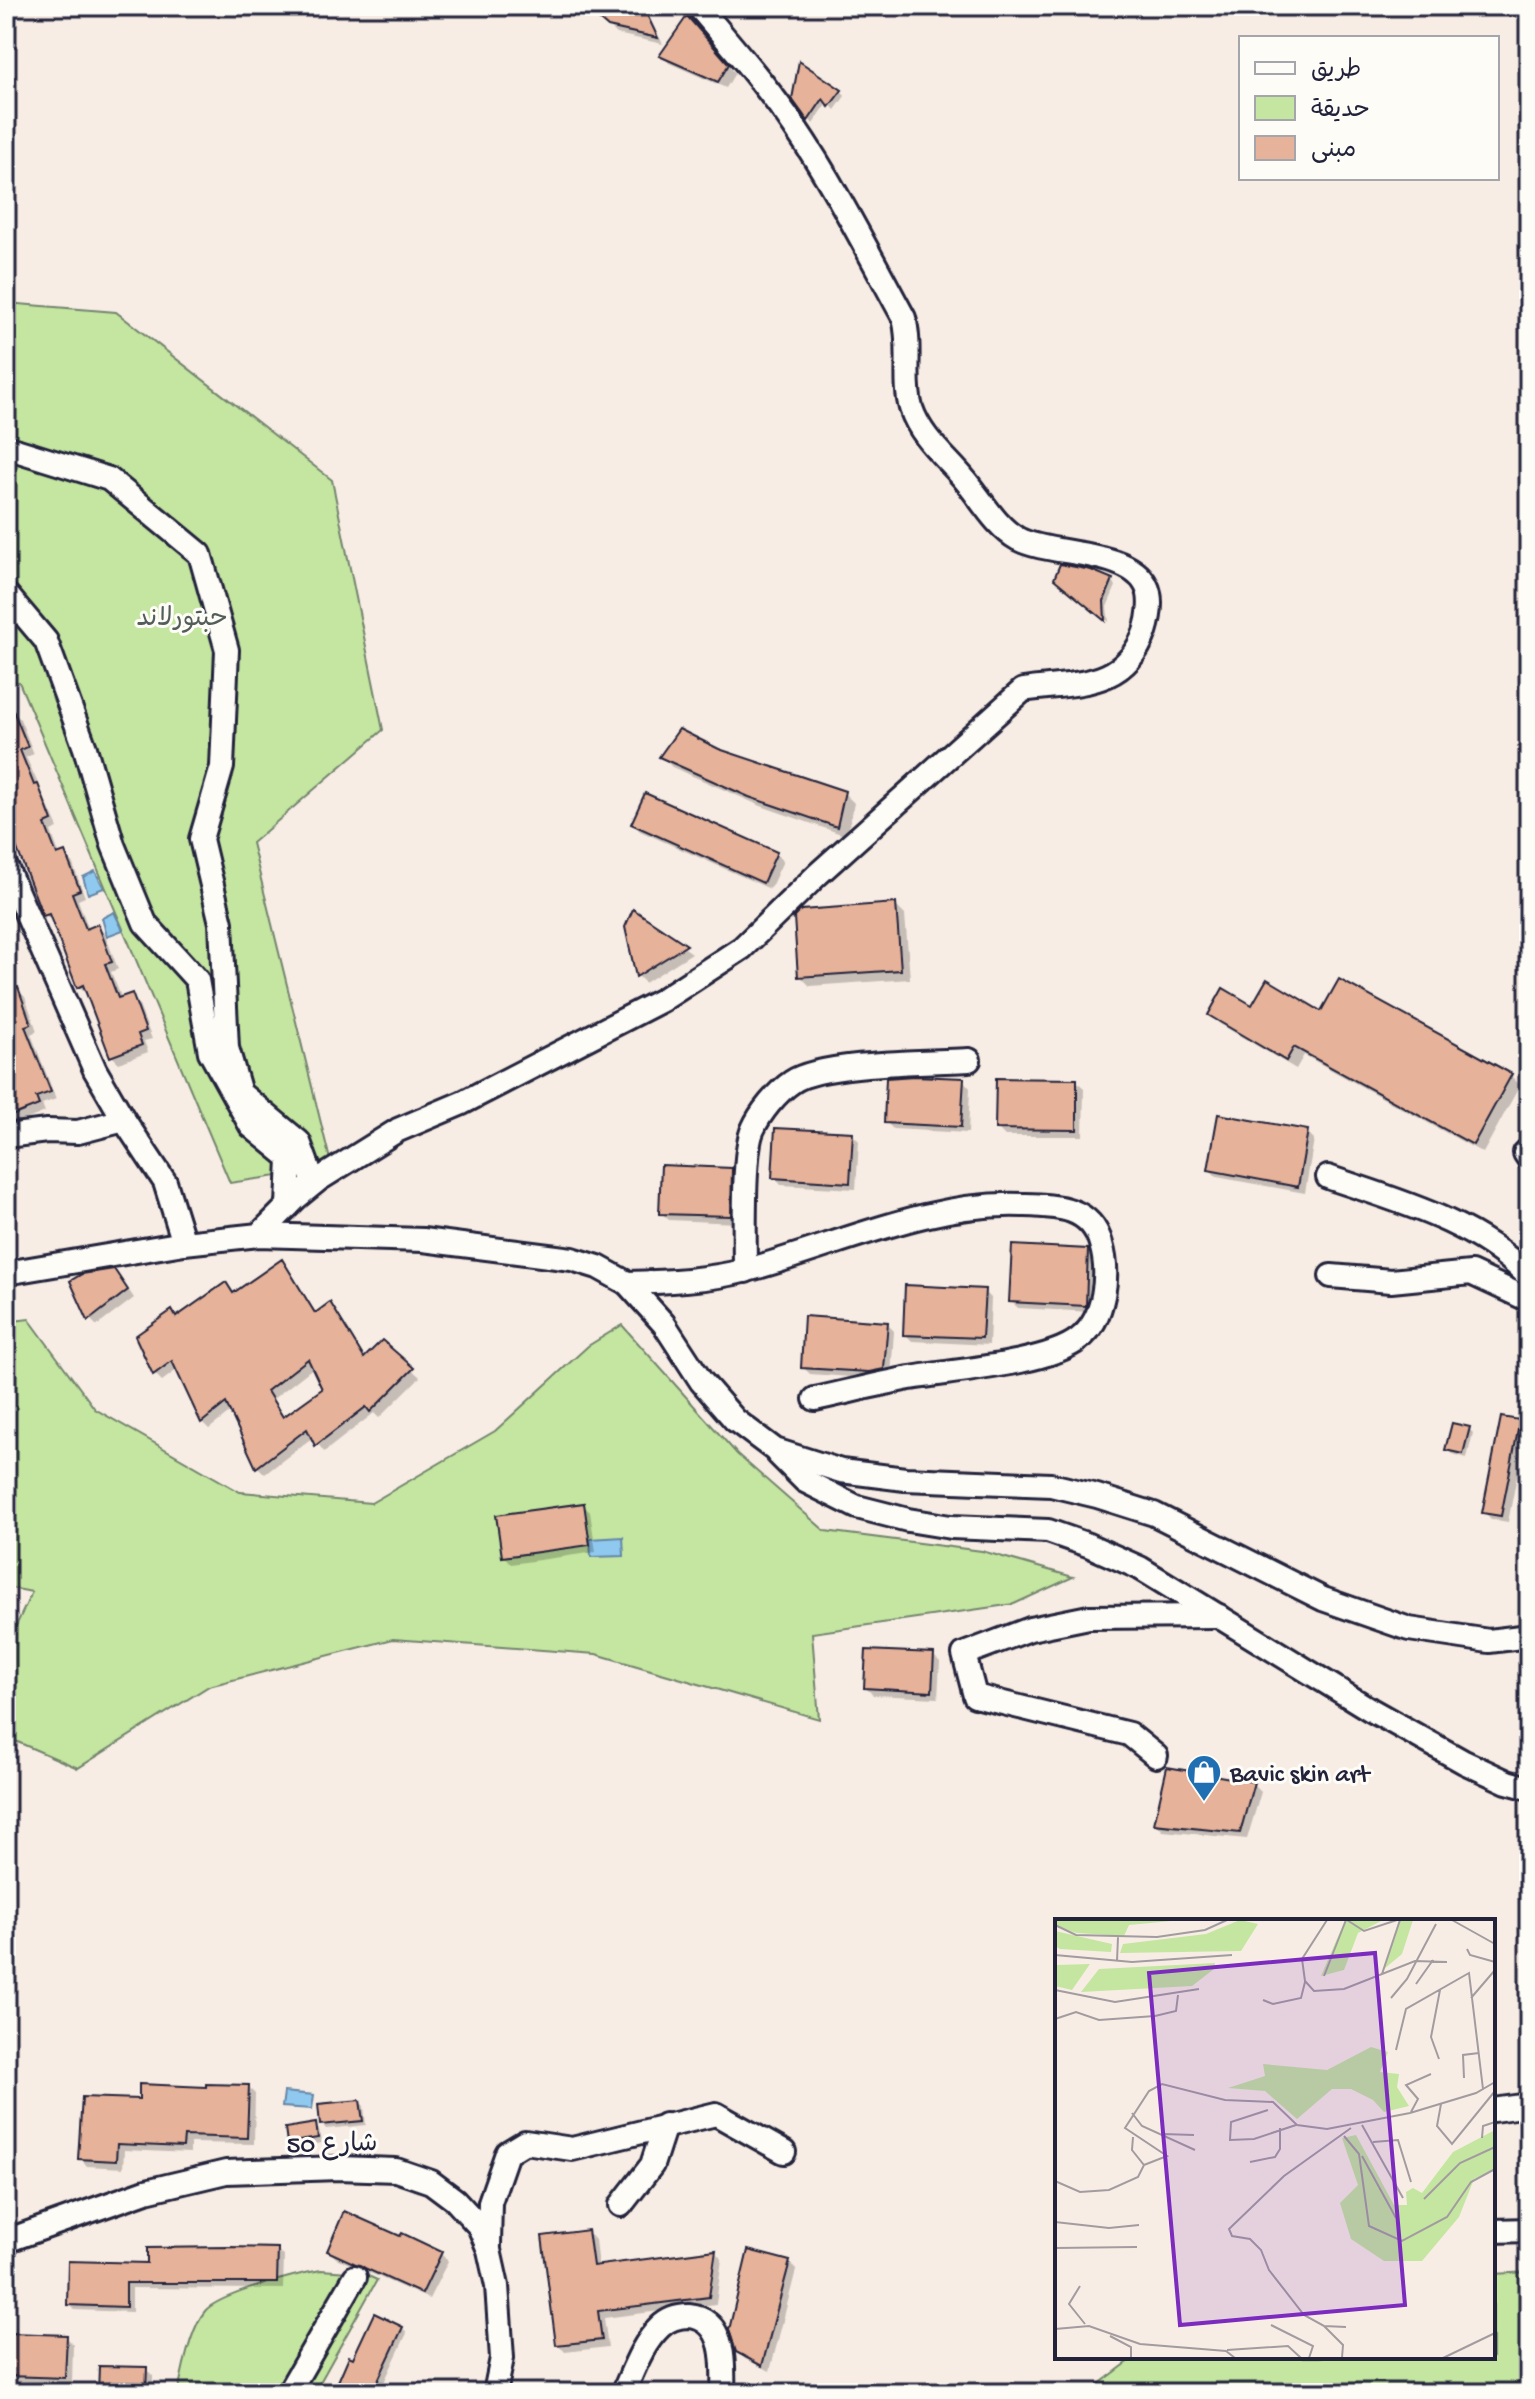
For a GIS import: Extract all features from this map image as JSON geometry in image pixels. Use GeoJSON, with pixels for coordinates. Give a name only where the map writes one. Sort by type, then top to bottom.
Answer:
{"type":"FeatureCollection","features":[{"type":"Feature","properties":{"kind":"street"},"geometry":{"type":"LineString","coordinates":[[259,1235],[314,1183],[398,1130],[462,1103],[662,1000],[742,948],[818,874],[1023,690],[1058,688],[1100,678],[1123,668],[1138,652],[1148,622],[1146,584],[1131,569],[1102,558],[1035,546],[1015,538],[941,456],[923,430],[911,407],[908,387],[909,337],[904,318],[836,195],[794,127],[737,51],[698,6]]}},
{"type":"Feature","properties":{"kind":"street"},"geometry":{"type":"LineString","coordinates":[[6,447],[109,479],[200,554],[227,650],[222,767],[201,839],[221,923],[227,1048],[240,1093],[299,1142],[314,1183]]}},
{"type":"Feature","properties":{"kind":"street"},"geometry":{"type":"LineString","coordinates":[[8,596],[46,641],[85,748],[113,845],[145,923],[197,980],[210,1052],[251,1126],[290,1158],[288,1206]]}},
{"type":"Feature","properties":{"kind":"street"},"geometry":{"type":"LineString","coordinates":[[6,867],[95,1070],[165,1182],[184,1243]]}},
{"type":"Feature","properties":{"kind":"street"},"geometry":{"type":"LineString","coordinates":[[745,1271],[746,1200],[752,1130],[775,1098],[792,1081],[839,1068],[969,1060]]}},
{"type":"Feature","properties":{"kind":"street"},"geometry":{"type":"LineString","coordinates":[[6,1136],[47,1131],[78,1132],[124,1120]]}},
{"type":"Feature","properties":{"kind":"street"},"geometry":{"type":"LineString","coordinates":[[1529,1149],[1525,1153],[1529,1159]]}},
{"type":"Feature","properties":{"kind":"street"},"geometry":{"type":"LineString","coordinates":[[1328,1177],[1433,1213],[1508,1255],[1529,1277]]}},
{"type":"Feature","properties":{"kind":"street"},"geometry":{"type":"LineString","coordinates":[[627,1283],[691,1279],[745,1271],[923,1215],[1019,1204],[1052,1207],[1083,1215],[1101,1240],[1105,1261],[1102,1296],[1096,1319],[1083,1336],[1071,1345],[1003,1364],[910,1378],[815,1399]]}},
{"type":"Feature","properties":{"kind":"street"},"geometry":{"type":"LineString","coordinates":[[6,1273],[184,1243],[259,1235],[423,1240],[572,1259],[598,1267],[627,1283],[664,1324],[701,1381],[735,1420],[775,1450],[805,1481],[857,1507],[908,1520],[951,1527],[1048,1531],[1088,1545],[1140,1568],[1371,1710],[1464,1762],[1507,1782],[1529,1788]]}},
{"type":"Feature","properties":{"kind":"street"},"geometry":{"type":"LineString","coordinates":[[1331,1276],[1391,1281],[1471,1273],[1529,1300]]}},
{"type":"Feature","properties":{"kind":"street"},"geometry":{"type":"LineString","coordinates":[[775,1450],[841,1471],[905,1479],[1040,1484],[1097,1496],[1154,1514],[1323,1599],[1409,1629],[1489,1641],[1529,1636]]}},
{"type":"Feature","properties":{"kind":"street"},"geometry":{"type":"LineString","coordinates":[[1156,1756],[1129,1734],[975,1696],[964,1654],[1030,1629],[1089,1617],[1219,1616]]}},
{"type":"Feature","properties":{"kind":"street"},"geometry":{"type":"LineString","coordinates":[[1495,2110],[1529,2105]]}},
{"type":"Feature","properties":{"kind":"street"},"geometry":{"type":"LineString","coordinates":[[489,2250],[490,2202],[507,2153],[525,2142],[572,2149],[716,2114],[784,2152]]}},
{"type":"Feature","properties":{"kind":"street"},"geometry":{"type":"LineString","coordinates":[[621,2205],[652,2165],[665,2125]]}},
{"type":"Feature","properties":{"kind":"street","name":"شارع 50"},"geometry":{"type":"LineString","coordinates":[[6,2241],[146,2191],[226,2172],[396,2170],[431,2182],[455,2200],[479,2226],[489,2250],[497,2286],[502,2358],[495,2393]]}},
{"type":"Feature","properties":{"kind":"street"},"geometry":{"type":"LineString","coordinates":[[1495,2231],[1529,2230]]}},
{"type":"Feature","properties":{"kind":"street"},"geometry":{"type":"LineString","coordinates":[[288,2393],[355,2277]]}},
{"type":"Feature","properties":{"kind":"street"},"geometry":{"type":"LineString","coordinates":[[623,2393],[659,2327],[672,2318],[687,2316],[700,2318],[718,2336],[724,2374],[723,2393]]}},
{"type":"Feature","properties":{"kind":"green space","name":"حبتورلاند"},"geometry":{"type":"Polygon","coordinates":[[[6,303],[116,312],[332,480],[383,730],[252,843],[332,1168],[230,1183],[19,682],[6,681],[6,303]]]}},
{"type":"Feature","properties":{"kind":"green space"},"geometry":{"type":"Polygon","coordinates":[[[29,1319],[95,1409],[240,1492],[371,1503],[495,1431],[588,1346],[622,1325],[737,1454],[825,1531],[982,1551],[1073,1577],[1014,1604],[812,1633],[819,1719],[596,1654],[393,1639],[209,1686],[78,1768],[6,1737],[6,1647],[32,1592],[6,1587],[6,1322],[29,1319]]]}},
{"type":"Feature","properties":{"kind":"green space"},"geometry":{"type":"Polygon","coordinates":[[[321,2270],[362,2273],[377,2280],[314,2393],[178,2393],[191,2339],[205,2311],[242,2292],[321,2270]]]}},
{"type":"Feature","properties":{"kind":"green space"},"geometry":{"type":"Polygon","coordinates":[[[1529,2272],[1529,2393],[1097,2393],[1099,2384],[1132,2359],[1495,2359],[1495,2274],[1529,2272]]]}},
{"type":"Feature","properties":{"kind":"water"},"geometry":{"type":"Polygon","coordinates":[[[95,871],[104,888],[88,894],[83,877],[95,871]]]}},
{"type":"Feature","properties":{"kind":"water"},"geometry":{"type":"Polygon","coordinates":[[[114,912],[123,930],[107,936],[102,918],[114,912]]]}},
{"type":"Feature","properties":{"kind":"water"},"geometry":{"type":"Polygon","coordinates":[[[623,1537],[624,1556],[591,1557],[590,1539],[623,1537]]]}},
{"type":"Feature","properties":{"kind":"water"},"geometry":{"type":"Polygon","coordinates":[[[284,2092],[314,2095],[312,2109],[282,2107],[284,2092]]]}},
{"type":"Feature","properties":{"kind":"building"},"geometry":{"type":"Polygon","coordinates":[[[584,6],[643,6],[658,38],[608,27],[584,6]]]}},
{"type":"Feature","properties":{"kind":"building"},"geometry":{"type":"Polygon","coordinates":[[[687,16],[729,64],[718,82],[659,56],[687,16]]]}},
{"type":"Feature","properties":{"kind":"building"},"geometry":{"type":"Polygon","coordinates":[[[799,61],[842,90],[829,107],[823,99],[808,121],[792,99],[799,61]]]}},
{"type":"Feature","properties":{"kind":"building"},"geometry":{"type":"Polygon","coordinates":[[[1060,564],[1091,570],[1113,579],[1104,601],[1105,621],[1054,579],[1060,564]]]}},
{"type":"Feature","properties":{"kind":"building"},"geometry":{"type":"Polygon","coordinates":[[[6,693],[28,747],[20,750],[34,785],[38,784],[52,821],[45,824],[57,855],[65,852],[80,890],[72,893],[86,929],[98,924],[112,962],[105,964],[118,998],[132,993],[146,1031],[138,1034],[142,1045],[110,1057],[83,985],[77,988],[49,914],[43,916],[6,820],[6,693]]]}},
{"type":"Feature","properties":{"kind":"building"},"geometry":{"type":"Polygon","coordinates":[[[679,729],[719,749],[845,791],[837,827],[749,797],[659,757],[679,729]]]}},
{"type":"Feature","properties":{"kind":"building"},"geometry":{"type":"Polygon","coordinates":[[[645,793],[777,852],[763,883],[631,824],[645,793]]]}},
{"type":"Feature","properties":{"kind":"building"},"geometry":{"type":"Polygon","coordinates":[[[896,903],[901,970],[798,977],[794,917],[801,910],[896,903]]]}},
{"type":"Feature","properties":{"kind":"building"},"geometry":{"type":"Polygon","coordinates":[[[633,909],[687,945],[636,977],[625,927],[633,909]]]}},
{"type":"Feature","properties":{"kind":"building"},"geometry":{"type":"Polygon","coordinates":[[[1267,979],[1321,1011],[1339,979],[1512,1074],[1473,1145],[1294,1047],[1286,1061],[1208,1015],[1223,988],[1252,1005],[1267,979]]]}},
{"type":"Feature","properties":{"kind":"building"},"geometry":{"type":"Polygon","coordinates":[[[18,987],[31,1024],[25,1026],[51,1092],[36,1097],[39,1105],[6,1118],[6,991],[18,987]]]}},
{"type":"Feature","properties":{"kind":"building"},"geometry":{"type":"Polygon","coordinates":[[[886,1078],[964,1078],[961,1127],[884,1123],[886,1078]]]}},
{"type":"Feature","properties":{"kind":"building"},"geometry":{"type":"Polygon","coordinates":[[[996,1078],[1077,1079],[1077,1130],[995,1129],[996,1078]]]}},
{"type":"Feature","properties":{"kind":"building"},"geometry":{"type":"Polygon","coordinates":[[[1218,1114],[1308,1130],[1298,1187],[1208,1170],[1218,1114]]]}},
{"type":"Feature","properties":{"kind":"building"},"geometry":{"type":"Polygon","coordinates":[[[775,1128],[853,1132],[850,1183],[772,1178],[775,1128]]]}},
{"type":"Feature","properties":{"kind":"building"},"geometry":{"type":"Polygon","coordinates":[[[661,1165],[732,1168],[731,1216],[659,1214],[661,1165]]]}},
{"type":"Feature","properties":{"kind":"building"},"geometry":{"type":"Polygon","coordinates":[[[1012,1245],[1088,1249],[1086,1306],[1009,1302],[1012,1245]]]}},
{"type":"Feature","properties":{"kind":"building"},"geometry":{"type":"Polygon","coordinates":[[[282,1259],[315,1313],[330,1302],[364,1358],[382,1340],[414,1368],[370,1412],[366,1407],[315,1446],[307,1429],[256,1468],[226,1403],[201,1423],[172,1361],[153,1375],[135,1336],[172,1310],[176,1317],[226,1282],[233,1293],[282,1259]],[[308,1359],[267,1391],[283,1417],[322,1389],[308,1359]]]}},
{"type":"Feature","properties":{"kind":"building"},"geometry":{"type":"Polygon","coordinates":[[[114,1269],[128,1290],[88,1321],[70,1281],[82,1274],[114,1269]]]}},
{"type":"Feature","properties":{"kind":"building"},"geometry":{"type":"Polygon","coordinates":[[[905,1285],[985,1289],[982,1338],[903,1335],[905,1285]]]}},
{"type":"Feature","properties":{"kind":"building"},"geometry":{"type":"Polygon","coordinates":[[[804,1316],[888,1322],[884,1369],[869,1372],[801,1368],[804,1316]]]}},
{"type":"Feature","properties":{"kind":"building"},"geometry":{"type":"Polygon","coordinates":[[[1501,1417],[1520,1420],[1501,1516],[1482,1513],[1501,1417]]]}},
{"type":"Feature","properties":{"kind":"building"},"geometry":{"type":"Polygon","coordinates":[[[1452,1423],[1470,1427],[1463,1454],[1445,1450],[1452,1423]]]}},
{"type":"Feature","properties":{"kind":"building"},"geometry":{"type":"Polygon","coordinates":[[[584,1503],[590,1545],[502,1557],[496,1515],[584,1503]]]}},
{"type":"Feature","properties":{"kind":"building"},"geometry":{"type":"Polygon","coordinates":[[[866,1650],[934,1653],[932,1692],[864,1688],[866,1650]]]}},
{"type":"Feature","properties":{"kind":"building","name":"Bavic skin art"},"geometry":{"type":"Polygon","coordinates":[[[1167,1767],[1254,1782],[1240,1833],[1154,1824],[1167,1767]]]}},
{"type":"Feature","properties":{"kind":"building"},"geometry":{"type":"Polygon","coordinates":[[[139,2084],[249,2085],[247,2138],[184,2136],[183,2147],[117,2144],[116,2161],[78,2159],[82,2097],[139,2099],[139,2084]]]}},
{"type":"Feature","properties":{"kind":"building"},"geometry":{"type":"Polygon","coordinates":[[[360,2100],[363,2121],[320,2125],[318,2104],[360,2100]]]}},
{"type":"Feature","properties":{"kind":"building"},"geometry":{"type":"Polygon","coordinates":[[[316,2123],[318,2138],[287,2143],[285,2128],[316,2123]]]}},
{"type":"Feature","properties":{"kind":"building"},"geometry":{"type":"Polygon","coordinates":[[[344,2211],[442,2252],[422,2294],[327,2251],[344,2211]]]}},
{"type":"Feature","properties":{"kind":"building"},"geometry":{"type":"Polygon","coordinates":[[[588,2230],[593,2266],[716,2250],[709,2297],[598,2311],[602,2340],[556,2345],[542,2236],[588,2230]]]}},
{"type":"Feature","properties":{"kind":"building"},"geometry":{"type":"Polygon","coordinates":[[[147,2248],[278,2248],[277,2283],[126,2283],[126,2307],[67,2305],[68,2261],[147,2263],[147,2248]]]}},
{"type":"Feature","properties":{"kind":"building"},"geometry":{"type":"Polygon","coordinates":[[[748,2250],[790,2261],[762,2366],[736,2352],[729,2330],[748,2250]]]}},
{"type":"Feature","properties":{"kind":"building"},"geometry":{"type":"Polygon","coordinates":[[[374,2313],[403,2327],[372,2393],[333,2393],[349,2356],[353,2358],[374,2313]]]}},
{"type":"Feature","properties":{"kind":"building"},"geometry":{"type":"Polygon","coordinates":[[[10,2333],[67,2335],[65,2378],[8,2376],[10,2333]]]}},
{"type":"Feature","properties":{"kind":"building"},"geometry":{"type":"Polygon","coordinates":[[[99,2366],[147,2367],[146,2393],[98,2393],[99,2366]]]}},
{"type":"Feature","properties":{"kind":"place","name":"Bavic skin art"},"geometry":{"type":"Point","coordinates":[1204,1803]}}]}
